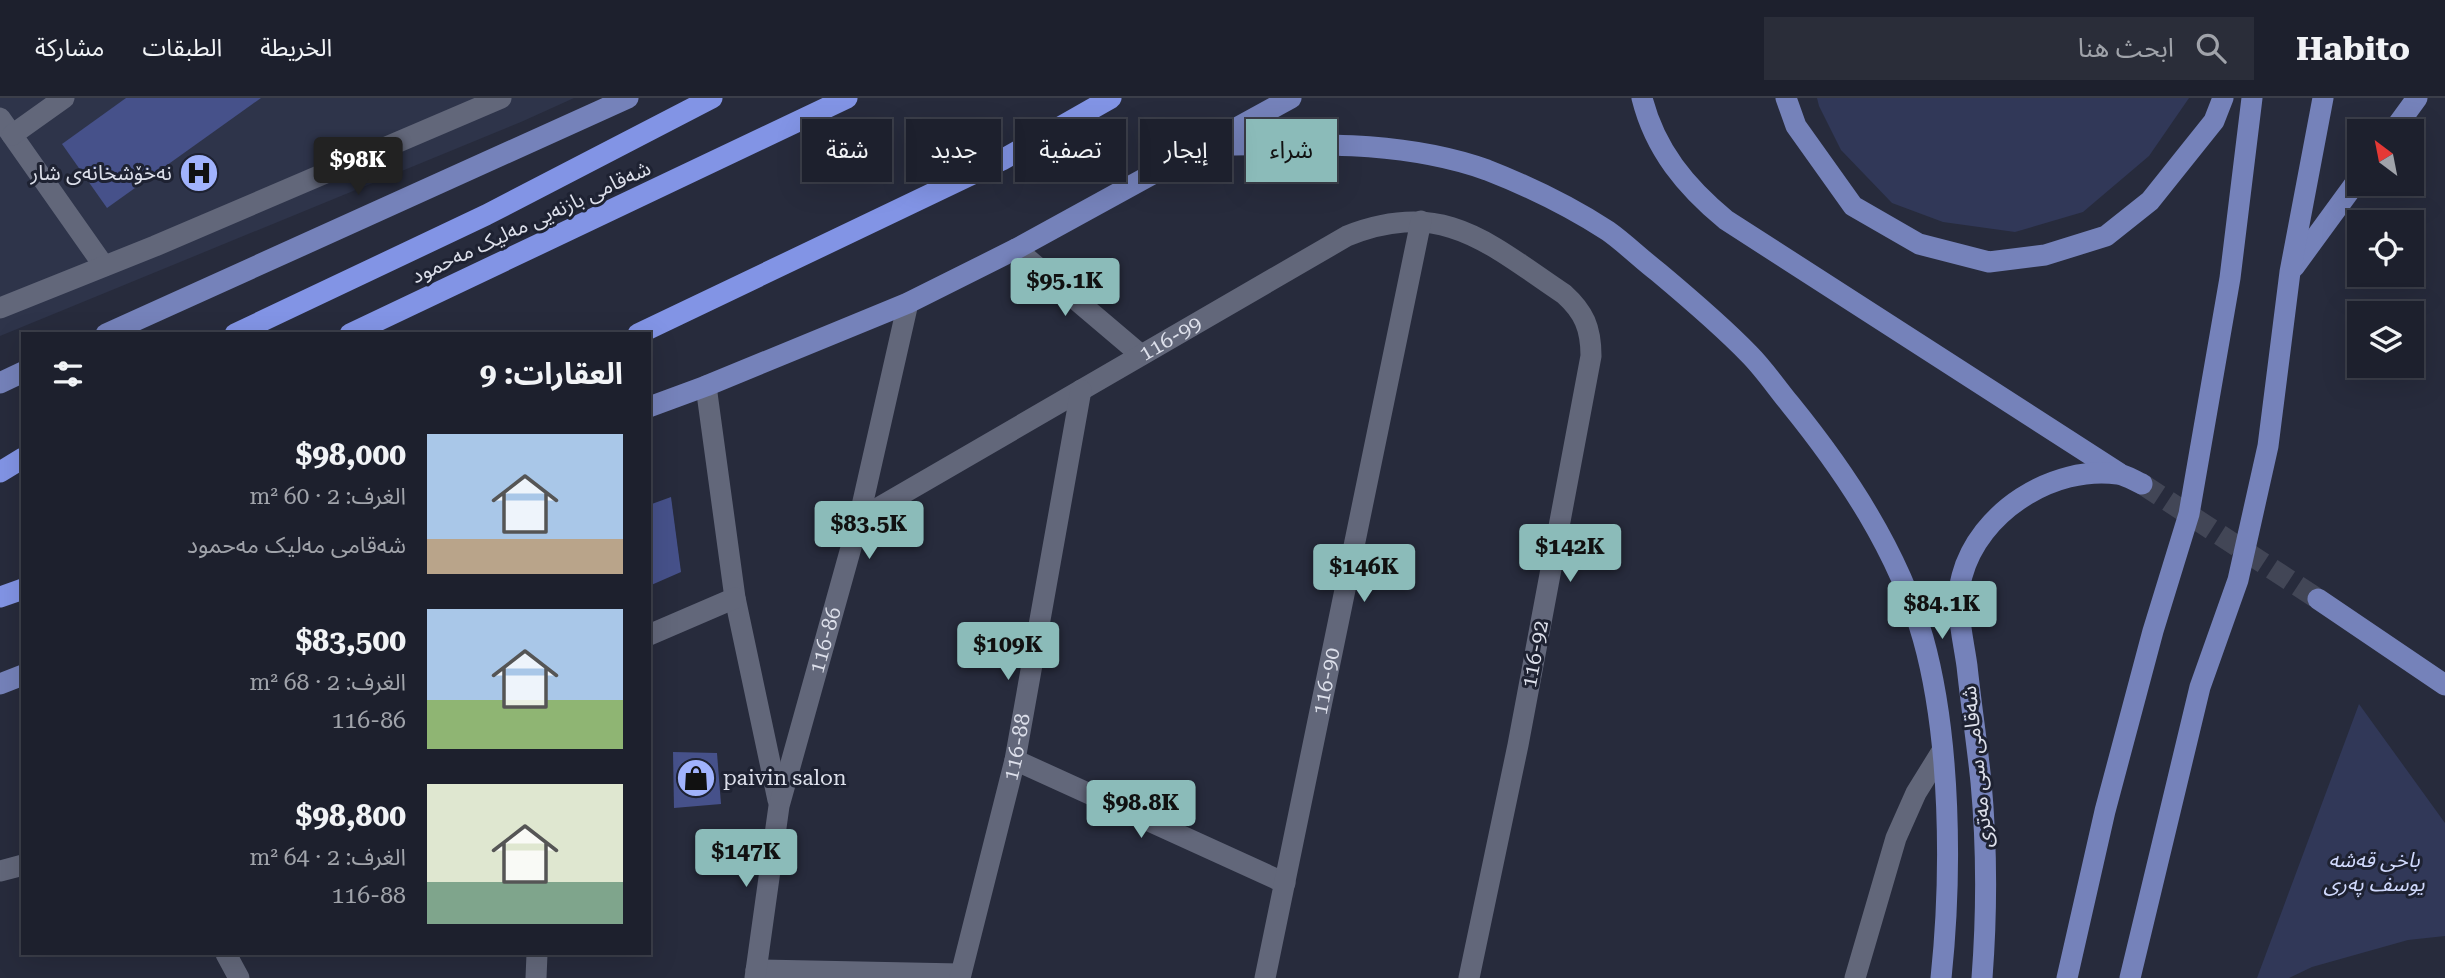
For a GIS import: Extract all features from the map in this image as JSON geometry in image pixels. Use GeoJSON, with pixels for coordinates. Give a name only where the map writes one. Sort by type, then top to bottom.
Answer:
{"type":"FeatureCollection","features":[{"type":"Feature","properties":{"kind":"highway"},"geometry":{"type":"LineString","coordinates":[[239,332],[486,215],[712,98]]}},
{"type":"Feature","properties":{"kind":"highway","name":"شەقامی بازنەیی مەلیک مەحمود"},"geometry":{"type":"LineString","coordinates":[[353,332],[847,98]]}},
{"type":"Feature","properties":{"kind":"highway"},"geometry":{"type":"LineString","coordinates":[[642,332],[1002,160],[1111,98]]}},
{"type":"Feature","properties":{"kind":"highway"},"geometry":{"type":"LineString","coordinates":[[0,473],[21,459]]}},
{"type":"Feature","properties":{"kind":"highway"},"geometry":{"type":"LineString","coordinates":[[0,473],[21,467]]}},
{"type":"Feature","properties":{"kind":"highway"},"geometry":{"type":"LineString","coordinates":[[0,597],[21,590]]}},
{"type":"Feature","properties":{"kind":"main road"},"geometry":{"type":"LineString","coordinates":[[110,332],[628,98]]}},
{"type":"Feature","properties":{"kind":"main road"},"geometry":{"type":"LineString","coordinates":[[1232,131],[1291,98]]}},
{"type":"Feature","properties":{"kind":"main road"},"geometry":{"type":"LineString","coordinates":[[1642,98],[1659,145],[1678,173],[1700,199],[1726,220],[2121,474]]}},
{"type":"Feature","properties":{"kind":"main road"},"geometry":{"type":"LineString","coordinates":[[1786,98],[1796,126],[1853,206],[1919,244],[1989,262],[2045,255],[2106,236],[2150,201],[2214,121],[2223,98]]}},
{"type":"Feature","properties":{"kind":"main road"},"geometry":{"type":"LineString","coordinates":[[2067,978],[2105,811],[2153,631],[2189,514],[2230,278],[2252,98]]}},
{"type":"Feature","properties":{"kind":"main road"},"geometry":{"type":"LineString","coordinates":[[2130,978],[2200,687],[2238,580],[2268,446],[2290,272],[2323,98]]}},
{"type":"Feature","properties":{"kind":"main road"},"geometry":{"type":"LineString","coordinates":[[2402,119],[2417,98]]}},
{"type":"Feature","properties":{"kind":"main road"},"geometry":{"type":"LineString","coordinates":[[1232,145],[1358,145],[1417,153],[1485,170],[1542,194],[1609,232],[1686,295],[1750,355],[1820,441],[1862,502],[1883,541],[1922,635],[1934,687],[1942,751],[1947,879],[1941,978]]}},
{"type":"Feature","properties":{"kind":"main road"},"geometry":{"type":"LineString","coordinates":[[651,406],[908,303],[1016,249],[1140,181]]}},
{"type":"Feature","properties":{"kind":"main road"},"geometry":{"type":"LineString","coordinates":[[2290,272],[2347,194]]}},
{"type":"Feature","properties":{"kind":"main road"},"geometry":{"type":"LineString","coordinates":[[0,383],[21,373]]}},
{"type":"Feature","properties":{"kind":"main road","name":"شەقامی سی مەتری"},"geometry":{"type":"LineString","coordinates":[[1982,978],[1986,917],[1986,848],[1981,780],[1959,614],[1961,578],[1969,557],[1994,520],[2016,501],[2042,486],[2070,477],[2099,473],[2121,474],[2142,484]]}},
{"type":"Feature","properties":{"kind":"main road"},"geometry":{"type":"LineString","coordinates":[[2318,599],[2445,685]]}},
{"type":"Feature","properties":{"kind":"main road"},"geometry":{"type":"LineString","coordinates":[[0,684],[21,676]]}},
{"type":"Feature","properties":{"kind":"street"},"geometry":{"type":"LineString","coordinates":[[64,98],[6,127],[104,266]]}},
{"type":"Feature","properties":{"kind":"street"},"geometry":{"type":"LineString","coordinates":[[0,307],[104,266],[501,98]]}},
{"type":"Feature","properties":{"kind":"street","name":"116-99"},"geometry":{"type":"LineString","coordinates":[[859,519],[1347,236],[1370,226],[1421,221],[1473,234],[1496,248]]}},
{"type":"Feature","properties":{"kind":"street","name":"116-90"},"geometry":{"type":"LineString","coordinates":[[1265,978],[1421,221]]}},
{"type":"Feature","properties":{"kind":"street","name":"116-92"},"geometry":{"type":"LineString","coordinates":[[1469,978],[1518,745],[1591,356],[1589,329],[1577,306],[1564,294],[1496,248]]}},
{"type":"Feature","properties":{"kind":"street"},"geometry":{"type":"LineString","coordinates":[[1016,249],[1141,355]]}},
{"type":"Feature","properties":{"kind":"street","name":"116-86"},"geometry":{"type":"LineString","coordinates":[[755,974],[779,806],[859,519],[908,303]]}},
{"type":"Feature","properties":{"kind":"street"},"geometry":{"type":"LineString","coordinates":[[706,386],[735,598],[779,806]]}},
{"type":"Feature","properties":{"kind":"street","name":"116-88"},"geometry":{"type":"LineString","coordinates":[[960,976],[1015,760],[1082,390]]}},
{"type":"Feature","properties":{"kind":"street"},"geometry":{"type":"LineString","coordinates":[[651,634],[735,598]]}},
{"type":"Feature","properties":{"kind":"street"},"geometry":{"type":"LineString","coordinates":[[1855,978],[1896,838],[1916,793],[1942,751]]}},
{"type":"Feature","properties":{"kind":"street"},"geometry":{"type":"LineString","coordinates":[[1015,760],[1285,883]]}},
{"type":"Feature","properties":{"kind":"street"},"geometry":{"type":"LineString","coordinates":[[0,871],[21,866]]}},
{"type":"Feature","properties":{"kind":"street"},"geometry":{"type":"LineString","coordinates":[[227,955],[239,978]]}},
{"type":"Feature","properties":{"kind":"street"},"geometry":{"type":"LineString","coordinates":[[536,978],[537,955]]}},
{"type":"Feature","properties":{"kind":"street"},"geometry":{"type":"LineString","coordinates":[[755,974],[960,976]]}},
{"type":"Feature","properties":{"kind":"shaded area","name":"نەخۆشخانەی شار"},"geometry":{"type":"Polygon","coordinates":[[[0,98],[574,98],[0,336],[0,98]]]}},
{"type":"Feature","properties":{"kind":"green space"},"geometry":{"type":"Polygon","coordinates":[[[1817,98],[2189,98],[2149,156],[2083,212],[2015,232],[1943,222],[1892,203],[1841,150],[1817,98]]]}},
{"type":"Feature","properties":{"kind":"green space","name":"باخی قەشە یوسف پەری"},"geometry":{"type":"Polygon","coordinates":[[[2359,704],[2445,823],[2445,936],[2408,940],[2312,967],[2289,978],[2257,978],[2359,704]]]}},
{"type":"Feature","properties":{"kind":"building"},"geometry":{"type":"Polygon","coordinates":[[[126,98],[261,98],[107,208],[62,144],[126,98]]]}},
{"type":"Feature","properties":{"kind":"building"},"geometry":{"type":"Polygon","coordinates":[[[671,497],[681,572],[651,585],[651,504],[671,497]]]}},
{"type":"Feature","properties":{"kind":"building","name":"paivin salon"},"geometry":{"type":"Polygon","coordinates":[[[673,752],[717,753],[721,804],[674,808],[673,752]]]}},
{"type":"Feature","properties":{"kind":"tunnel"},"geometry":{"type":"LineString","coordinates":[[2142,484],[2318,599]]}},
{"type":"Feature","properties":{"kind":"place","name":"نەخۆشخانەی شار"},"geometry":{"type":"Point","coordinates":[199,173]}},
{"type":"Feature","properties":{"kind":"place","name":"paivin salon"},"geometry":{"type":"Point","coordinates":[696,778]}}]}
